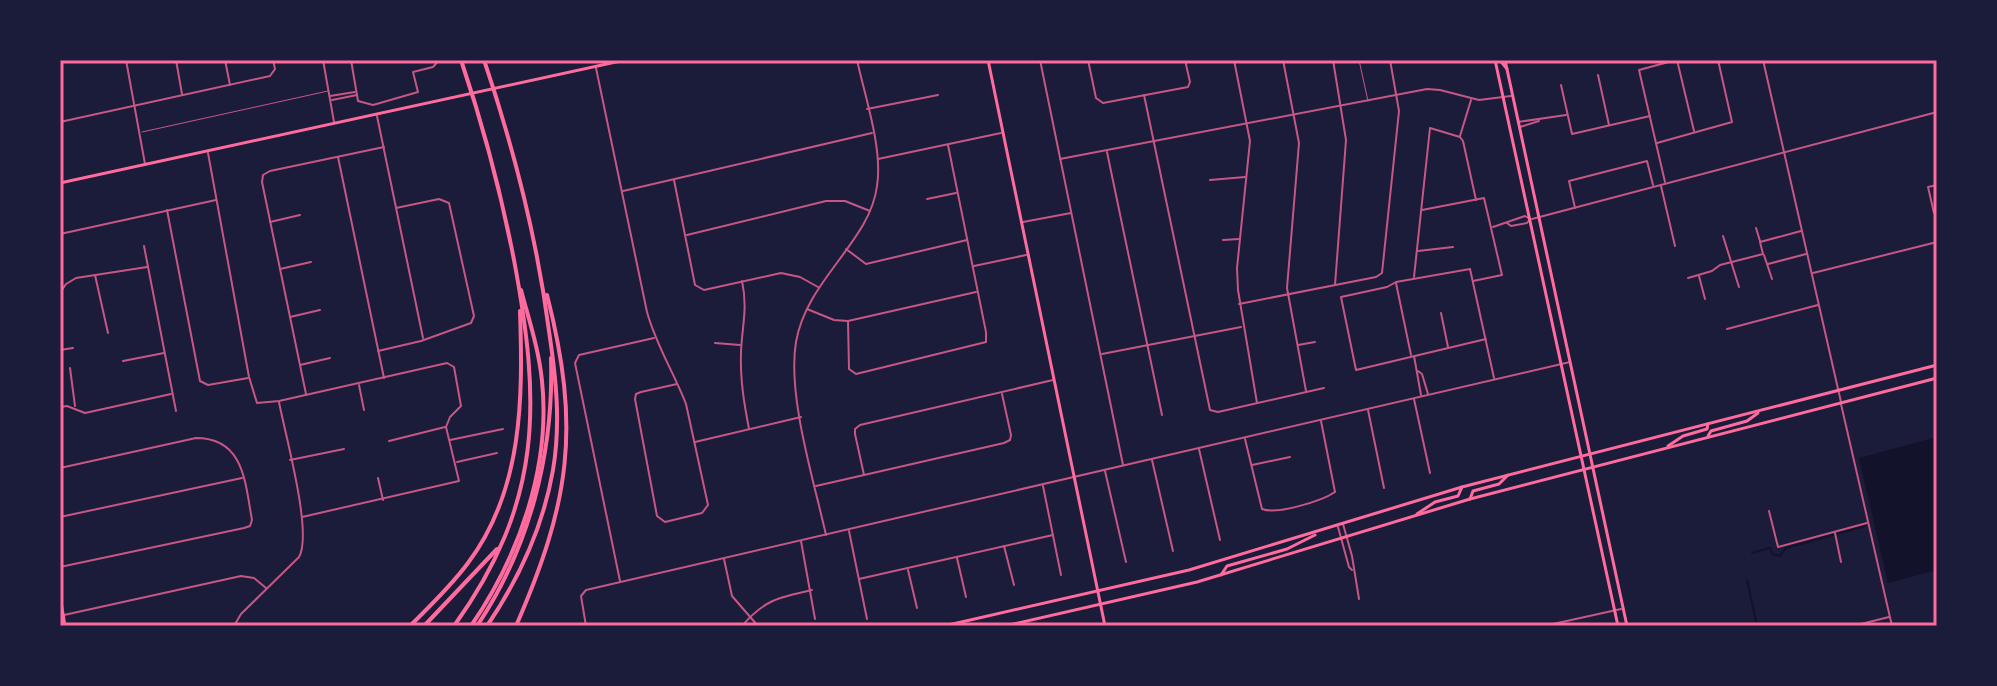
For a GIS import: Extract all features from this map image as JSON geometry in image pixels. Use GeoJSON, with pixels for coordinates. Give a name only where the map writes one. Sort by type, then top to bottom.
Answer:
{"type":"FeatureCollection","features":[{"type":"Feature","properties":{"kind":"highway"},"geometry":{"type":"LineString","coordinates":[[454,626],[483,581],[501,544],[522,484],[531,423],[531,377],[514,265],[491,161],[461,60]]}},
{"type":"Feature","properties":{"kind":"highway"},"geometry":{"type":"LineString","coordinates":[[484,60],[512,147],[541,269],[562,365],[567,411],[562,492],[551,537],[516,626]]}},
{"type":"Feature","properties":{"kind":"highway"},"geometry":{"type":"LineString","coordinates":[[471,626],[518,544],[535,479],[544,406],[539,362],[514,265]]}},
{"type":"Feature","properties":{"kind":"highway"},"geometry":{"type":"LineString","coordinates":[[487,626],[526,558],[548,493],[554,464],[558,417],[541,269]]}},
{"type":"Feature","properties":{"kind":"highway"},"geometry":{"type":"LineString","coordinates":[[410,626],[468,563],[489,531],[504,496],[520,416],[519,292]]}},
{"type":"Feature","properties":{"kind":"highway"},"geometry":{"type":"LineString","coordinates":[[477,626],[497,595],[538,490],[551,376],[549,331]]}},
{"type":"Feature","properties":{"kind":"highway"},"geometry":{"type":"LineString","coordinates":[[424,626],[501,544]]}},
{"type":"Feature","properties":{"kind":"main road"},"geometry":{"type":"LineString","coordinates":[[60,183],[625,60]]}},
{"type":"Feature","properties":{"kind":"main road"},"geometry":{"type":"LineString","coordinates":[[988,60],[1105,626]]}},
{"type":"Feature","properties":{"kind":"main road"},"geometry":{"type":"LineString","coordinates":[[1500,60],[1507,69],[1513,95],[1627,626]]}},
{"type":"Feature","properties":{"kind":"main road"},"geometry":{"type":"LineString","coordinates":[[1500,60],[1503,97],[1618,626]]}},
{"type":"Feature","properties":{"kind":"main road"},"geometry":{"type":"LineString","coordinates":[[944,626],[1189,570],[1462,487],[1937,365]]}},
{"type":"Feature","properties":{"kind":"main road"},"geometry":{"type":"LineString","coordinates":[[1005,626],[1221,575],[1470,499],[1937,378]]}},
{"type":"Feature","properties":{"kind":"main road"},"geometry":{"type":"LineString","coordinates":[[1708,437],[1711,431],[1747,421],[1761,410]]}},
{"type":"Feature","properties":{"kind":"main road"},"geometry":{"type":"LineString","coordinates":[[1665,448],[1683,436],[1707,429],[1708,424]]}},
{"type":"Feature","properties":{"kind":"main road"},"geometry":{"type":"LineString","coordinates":[[1470,499],[1473,491],[1499,484],[1508,475]]}},
{"type":"Feature","properties":{"kind":"main road"},"geometry":{"type":"LineString","coordinates":[[1414,516],[1435,502],[1460,495],[1462,487]]}},
{"type":"Feature","properties":{"kind":"main road"},"geometry":{"type":"LineString","coordinates":[[1221,575],[1227,566],[1287,549],[1323,530]]}},
{"type":"Feature","properties":{"kind":"main road"},"geometry":{"type":"LineString","coordinates":[[60,596],[65,626]]}},
{"type":"Feature","properties":{"kind":"street"},"geometry":{"type":"LineString","coordinates":[[126,60],[145,164]]}},
{"type":"Feature","properties":{"kind":"street"},"geometry":{"type":"LineString","coordinates":[[176,60],[183,95]]}},
{"type":"Feature","properties":{"kind":"street"},"geometry":{"type":"LineString","coordinates":[[225,60],[230,85]]}},
{"type":"Feature","properties":{"kind":"street"},"geometry":{"type":"LineString","coordinates":[[60,122],[273,74],[273,60]]}},
{"type":"Feature","properties":{"kind":"street"},"geometry":{"type":"LineString","coordinates":[[323,60],[334,125]]}},
{"type":"Feature","properties":{"kind":"street"},"geometry":{"type":"LineString","coordinates":[[351,60],[358,101],[373,105],[418,92],[413,72],[433,67],[439,60]]}},
{"type":"Feature","properties":{"kind":"street"},"geometry":{"type":"LineString","coordinates":[[826,535],[801,417],[794,361],[798,332],[806,309],[870,211],[877,188],[877,159],[858,60]]}},
{"type":"Feature","properties":{"kind":"street"},"geometry":{"type":"LineString","coordinates":[[1040,60],[1123,465]]}},
{"type":"Feature","properties":{"kind":"street"},"geometry":{"type":"LineString","coordinates":[[1088,60],[1099,102],[1190,85],[1185,60]]}},
{"type":"Feature","properties":{"kind":"street"},"geometry":{"type":"LineString","coordinates":[[1234,60],[1250,141],[1237,268],[1239,304],[1257,403]]}},
{"type":"Feature","properties":{"kind":"street"},"geometry":{"type":"LineString","coordinates":[[1283,60],[1295,115],[1298,152],[1288,258],[1288,294],[1306,392]]}},
{"type":"Feature","properties":{"kind":"street"},"geometry":{"type":"LineString","coordinates":[[1333,60],[1342,106],[1346,153],[1335,285]]}},
{"type":"Feature","properties":{"kind":"street"},"geometry":{"type":"LineString","coordinates":[[1239,304],[1381,275],[1399,111],[1390,60]]}},
{"type":"Feature","properties":{"kind":"street"},"geometry":{"type":"LineString","coordinates":[[1675,246],[1639,70],[1677,60],[1694,132]]}},
{"type":"Feature","properties":{"kind":"street"},"geometry":{"type":"LineString","coordinates":[[1656,143],[1732,122],[1718,60]]}},
{"type":"Feature","properties":{"kind":"street"},"geometry":{"type":"LineString","coordinates":[[1763,60],[1892,626]]}},
{"type":"Feature","properties":{"kind":"street"},"geometry":{"type":"LineString","coordinates":[[587,63],[589,68]]}},
{"type":"Feature","properties":{"kind":"street"},"geometry":{"type":"LineString","coordinates":[[596,67],[655,338],[677,384],[689,412],[708,505],[706,510],[665,522],[657,516],[636,394],[677,384]]}},
{"type":"Feature","properties":{"kind":"street"},"geometry":{"type":"LineString","coordinates":[[1598,75],[1610,126]]}},
{"type":"Feature","properties":{"kind":"street"},"geometry":{"type":"LineString","coordinates":[[1561,85],[1572,134],[1650,116]]}},
{"type":"Feature","properties":{"kind":"street"},"geometry":{"type":"LineString","coordinates":[[1060,159],[1436,89],[1471,99],[1513,95]]}},
{"type":"Feature","properties":{"kind":"street"},"geometry":{"type":"LineString","coordinates":[[330,98],[357,93]]}},
{"type":"Feature","properties":{"kind":"street"},"geometry":{"type":"LineString","coordinates":[[867,109],[938,95]]}},
{"type":"Feature","properties":{"kind":"street"},"geometry":{"type":"LineString","coordinates":[[1144,95],[1212,412],[1324,388]]}},
{"type":"Feature","properties":{"kind":"street"},"geometry":{"type":"LineString","coordinates":[[1471,99],[1460,137],[1476,200]]}},
{"type":"Feature","properties":{"kind":"street"},"geometry":{"type":"LineString","coordinates":[[1507,223],[1511,226],[1527,223],[1530,219],[1937,112]]}},
{"type":"Feature","properties":{"kind":"street"},"geometry":{"type":"LineString","coordinates":[[1519,125],[1535,124],[1539,120],[1567,114]]}},
{"type":"Feature","properties":{"kind":"street"},"geometry":{"type":"LineString","coordinates":[[377,116],[424,340]]}},
{"type":"Feature","properties":{"kind":"street"},"geometry":{"type":"LineString","coordinates":[[1414,278],[1430,128],[1460,137]]}},
{"type":"Feature","properties":{"kind":"street"},"geometry":{"type":"LineString","coordinates":[[621,191],[872,133]]}},
{"type":"Feature","properties":{"kind":"street"},"geometry":{"type":"LineString","coordinates":[[877,159],[1003,133]]}},
{"type":"Feature","properties":{"kind":"street"},"geometry":{"type":"LineString","coordinates":[[848,321],[849,366],[852,372],[859,374],[986,342],[948,145]]}},
{"type":"Feature","properties":{"kind":"street"},"geometry":{"type":"LineString","coordinates":[[307,395],[263,175],[384,147]]}},
{"type":"Feature","properties":{"kind":"street"},"geometry":{"type":"LineString","coordinates":[[1107,150],[1162,415]]}},
{"type":"Feature","properties":{"kind":"street"},"geometry":{"type":"LineString","coordinates":[[207,152],[249,377],[257,403],[451,364],[461,406],[450,417],[446,427],[459,481],[302,517]]}},
{"type":"Feature","properties":{"kind":"street"},"geometry":{"type":"LineString","coordinates":[[338,156],[384,378]]}},
{"type":"Feature","properties":{"kind":"street"},"geometry":{"type":"LineString","coordinates":[[1576,208],[1569,181],[1647,161],[1653,187]]}},
{"type":"Feature","properties":{"kind":"street"},"geometry":{"type":"LineString","coordinates":[[1210,180],[1247,177]]}},
{"type":"Feature","properties":{"kind":"street"},"geometry":{"type":"LineString","coordinates":[[674,179],[698,289],[781,273],[800,277],[818,287]]}},
{"type":"Feature","properties":{"kind":"street"},"geometry":{"type":"LineString","coordinates":[[1937,185],[1928,187],[1934,213],[1937,212]]}},
{"type":"Feature","properties":{"kind":"street"},"geometry":{"type":"LineString","coordinates":[[927,199],[958,193]]}},
{"type":"Feature","properties":{"kind":"street"},"geometry":{"type":"LineString","coordinates":[[1421,210],[1484,198],[1502,275],[1473,281]]}},
{"type":"Feature","properties":{"kind":"street"},"geometry":{"type":"LineString","coordinates":[[378,351],[424,340],[473,320],[451,206],[446,200],[439,199],[396,208]]}},
{"type":"Feature","properties":{"kind":"street"},"geometry":{"type":"LineString","coordinates":[[60,234],[217,200]]}},
{"type":"Feature","properties":{"kind":"street"},"geometry":{"type":"LineString","coordinates":[[685,235],[826,201],[845,201],[870,211]]}},
{"type":"Feature","properties":{"kind":"street"},"geometry":{"type":"LineString","coordinates":[[167,210],[200,381],[204,385],[249,377]]}},
{"type":"Feature","properties":{"kind":"street"},"geometry":{"type":"LineString","coordinates":[[1021,222],[1071,213]]}},
{"type":"Feature","properties":{"kind":"street"},"geometry":{"type":"LineString","coordinates":[[270,222],[300,215]]}},
{"type":"Feature","properties":{"kind":"street"},"geometry":{"type":"LineString","coordinates":[[1491,227],[1525,216],[1530,219]]}},
{"type":"Feature","properties":{"kind":"street"},"geometry":{"type":"LineString","coordinates":[[1756,228],[1772,279]]}},
{"type":"Feature","properties":{"kind":"street"},"geometry":{"type":"LineString","coordinates":[[1760,242],[1802,231]]}},
{"type":"Feature","properties":{"kind":"street"},"geometry":{"type":"LineString","coordinates":[[1723,236],[1739,287]]}},
{"type":"Feature","properties":{"kind":"street"},"geometry":{"type":"LineString","coordinates":[[846,249],[866,264],[967,240]]}},
{"type":"Feature","properties":{"kind":"street"},"geometry":{"type":"LineString","coordinates":[[1223,240],[1240,240]]}},
{"type":"Feature","properties":{"kind":"street"},"geometry":{"type":"LineString","coordinates":[[1812,274],[1937,242]]}},
{"type":"Feature","properties":{"kind":"street"},"geometry":{"type":"LineString","coordinates":[[144,246],[176,411]]}},
{"type":"Feature","properties":{"kind":"street"},"geometry":{"type":"LineString","coordinates":[[1416,250],[1453,247]]}},
{"type":"Feature","properties":{"kind":"street"},"geometry":{"type":"LineString","coordinates":[[973,266],[1028,254]]}},
{"type":"Feature","properties":{"kind":"street"},"geometry":{"type":"LineString","coordinates":[[1688,278],[1763,254]]}},
{"type":"Feature","properties":{"kind":"street"},"geometry":{"type":"LineString","coordinates":[[1768,264],[1807,254]]}},
{"type":"Feature","properties":{"kind":"street"},"geometry":{"type":"LineString","coordinates":[[280,269],[311,262]]}},
{"type":"Feature","properties":{"kind":"street"},"geometry":{"type":"LineString","coordinates":[[60,293],[66,284],[76,278],[148,267]]}},
{"type":"Feature","properties":{"kind":"street"},"geometry":{"type":"LineString","coordinates":[[1486,339],[1356,370],[1341,297],[1414,278],[1470,269],[1473,281],[1495,379]]}},
{"type":"Feature","properties":{"kind":"street"},"geometry":{"type":"LineString","coordinates":[[95,274],[108,333]]}},
{"type":"Feature","properties":{"kind":"street"},"geometry":{"type":"LineString","coordinates":[[1698,275],[1705,299]]}},
{"type":"Feature","properties":{"kind":"street"},"geometry":{"type":"LineString","coordinates":[[742,280],[746,309],[741,345],[742,392],[749,429]]}},
{"type":"Feature","properties":{"kind":"street"},"geometry":{"type":"LineString","coordinates":[[1396,282],[1421,396]]}},
{"type":"Feature","properties":{"kind":"street"},"geometry":{"type":"LineString","coordinates":[[806,309],[834,320],[848,321],[978,292]]}},
{"type":"Feature","properties":{"kind":"street"},"geometry":{"type":"LineString","coordinates":[[1727,329],[1819,304]]}},
{"type":"Feature","properties":{"kind":"street"},"geometry":{"type":"LineString","coordinates":[[290,317],[320,310]]}},
{"type":"Feature","properties":{"kind":"street"},"geometry":{"type":"LineString","coordinates":[[1441,313],[1449,348]]}},
{"type":"Feature","properties":{"kind":"street"},"geometry":{"type":"LineString","coordinates":[[1101,354],[1243,327]]}},
{"type":"Feature","properties":{"kind":"street"},"geometry":{"type":"LineString","coordinates":[[620,582],[576,358],[655,338]]}},
{"type":"Feature","properties":{"kind":"street"},"geometry":{"type":"LineString","coordinates":[[1297,345],[1315,342]]}},
{"type":"Feature","properties":{"kind":"street"},"geometry":{"type":"LineString","coordinates":[[715,343],[741,345]]}},
{"type":"Feature","properties":{"kind":"street"},"geometry":{"type":"LineString","coordinates":[[60,350],[73,348]]}},
{"type":"Feature","properties":{"kind":"street"},"geometry":{"type":"LineString","coordinates":[[123,361],[165,353]]}},
{"type":"Feature","properties":{"kind":"street"},"geometry":{"type":"LineString","coordinates":[[300,365],[330,358]]}},
{"type":"Feature","properties":{"kind":"street"},"geometry":{"type":"LineString","coordinates":[[586,626],[581,599],[584,591],[1571,362]]}},
{"type":"Feature","properties":{"kind":"street"},"geometry":{"type":"LineString","coordinates":[[70,368],[74,409]]}},
{"type":"Feature","properties":{"kind":"street"},"geometry":{"type":"LineString","coordinates":[[1417,370],[1422,374],[1428,395]]}},
{"type":"Feature","properties":{"kind":"street"},"geometry":{"type":"LineString","coordinates":[[864,475],[855,429],[865,424],[1054,380]]}},
{"type":"Feature","properties":{"kind":"street"},"geometry":{"type":"LineString","coordinates":[[359,384],[364,410]]}},
{"type":"Feature","properties":{"kind":"street"},"geometry":{"type":"LineString","coordinates":[[60,407],[92,413],[173,393]]}},
{"type":"Feature","properties":{"kind":"street"},"geometry":{"type":"LineString","coordinates":[[816,486],[1010,440],[1002,393]]}},
{"type":"Feature","properties":{"kind":"street"},"geometry":{"type":"LineString","coordinates":[[1414,398],[1430,473]]}},
{"type":"Feature","properties":{"kind":"street"},"geometry":{"type":"LineString","coordinates":[[234,626],[239,616],[302,552],[305,537],[279,401]]}},
{"type":"Feature","properties":{"kind":"street"},"geometry":{"type":"LineString","coordinates":[[1367,409],[1384,488]]}},
{"type":"Feature","properties":{"kind":"street"},"geometry":{"type":"LineString","coordinates":[[694,442],[801,417]]}},
{"type":"Feature","properties":{"kind":"street"},"geometry":{"type":"LineString","coordinates":[[1244,438],[1264,511],[1298,506],[1335,492],[1321,420]]}},
{"type":"Feature","properties":{"kind":"street"},"geometry":{"type":"LineString","coordinates":[[389,441],[446,427]]}},
{"type":"Feature","properties":{"kind":"street"},"geometry":{"type":"LineString","coordinates":[[449,440],[503,429]]}},
{"type":"Feature","properties":{"kind":"street"},"geometry":{"type":"LineString","coordinates":[[60,468],[196,438],[220,442],[235,455],[252,520],[250,526],[60,567]]}},
{"type":"Feature","properties":{"kind":"street"},"geometry":{"type":"LineString","coordinates":[[1199,448],[1220,540]]}},
{"type":"Feature","properties":{"kind":"street"},"geometry":{"type":"LineString","coordinates":[[290,460],[344,449]]}},
{"type":"Feature","properties":{"kind":"street"},"geometry":{"type":"LineString","coordinates":[[456,462],[497,453]]}},
{"type":"Feature","properties":{"kind":"street"},"geometry":{"type":"LineString","coordinates":[[1251,466],[1290,457]]}},
{"type":"Feature","properties":{"kind":"street"},"geometry":{"type":"LineString","coordinates":[[1152,459],[1173,551]]}},
{"type":"Feature","properties":{"kind":"street"},"geometry":{"type":"LineString","coordinates":[[1105,470],[1126,562]]}},
{"type":"Feature","properties":{"kind":"street"},"geometry":{"type":"LineString","coordinates":[[60,517],[243,477]]}},
{"type":"Feature","properties":{"kind":"street"},"geometry":{"type":"LineString","coordinates":[[378,478],[383,500]]}},
{"type":"Feature","properties":{"kind":"street"},"geometry":{"type":"LineString","coordinates":[[1043,484],[1061,575]]}},
{"type":"Feature","properties":{"kind":"street"},"geometry":{"type":"LineString","coordinates":[[1769,511],[1778,547],[1868,522]]}},
{"type":"Feature","properties":{"kind":"street"},"geometry":{"type":"LineString","coordinates":[[1340,525],[1359,599]]}},
{"type":"Feature","properties":{"kind":"street"},"geometry":{"type":"LineString","coordinates":[[849,530],[867,619]]}},
{"type":"Feature","properties":{"kind":"street"},"geometry":{"type":"LineString","coordinates":[[1834,531],[1841,562]]}},
{"type":"Feature","properties":{"kind":"street"},"geometry":{"type":"LineString","coordinates":[[859,579],[1053,535]]}},
{"type":"Feature","properties":{"kind":"street"},"geometry":{"type":"LineString","coordinates":[[801,541],[815,619]]}},
{"type":"Feature","properties":{"kind":"street"},"geometry":{"type":"LineString","coordinates":[[1004,545],[1014,585]]}},
{"type":"Feature","properties":{"kind":"street"},"geometry":{"type":"LineString","coordinates":[[956,557],[966,597]]}},
{"type":"Feature","properties":{"kind":"street"},"geometry":{"type":"LineString","coordinates":[[724,559],[732,596],[758,626]]}},
{"type":"Feature","properties":{"kind":"street"},"geometry":{"type":"LineString","coordinates":[[908,568],[917,608]]}},
{"type":"Feature","properties":{"kind":"street"},"geometry":{"type":"LineString","coordinates":[[64,615],[241,576],[254,578],[267,588]]}},
{"type":"Feature","properties":{"kind":"street"},"geometry":{"type":"LineString","coordinates":[[742,626],[770,601],[812,590]]}},
{"type":"Feature","properties":{"kind":"street"},"geometry":{"type":"LineString","coordinates":[[1544,626],[1624,609]]}},
{"type":"Feature","properties":{"kind":"street"},"geometry":{"type":"LineString","coordinates":[[1853,626],[1889,617]]}},
{"type":"Feature","properties":{"kind":"lane"},"geometry":{"type":"LineString","coordinates":[[1359,60],[1368,101]]}},
{"type":"Feature","properties":{"kind":"lane"},"geometry":{"type":"LineString","coordinates":[[139,132],[329,91]]}},
{"type":"Feature","properties":{"kind":"shaded area"},"geometry":{"type":"Polygon","coordinates":[[[1937,437],[1937,570],[1888,583],[1859,458],[1937,437]]]}},
{"type":"Feature","properties":{"kind":"waterway"},"geometry":{"type":"LineString","coordinates":[[1770,548],[1773,554],[1780,556],[1786,548],[1865,526]]}},
{"type":"Feature","properties":{"kind":"waterway"},"geometry":{"type":"LineString","coordinates":[[1752,553],[1769,548]]}},
{"type":"Feature","properties":{"kind":"waterway"},"geometry":{"type":"LineString","coordinates":[[1747,580],[1757,626]]}}]}
